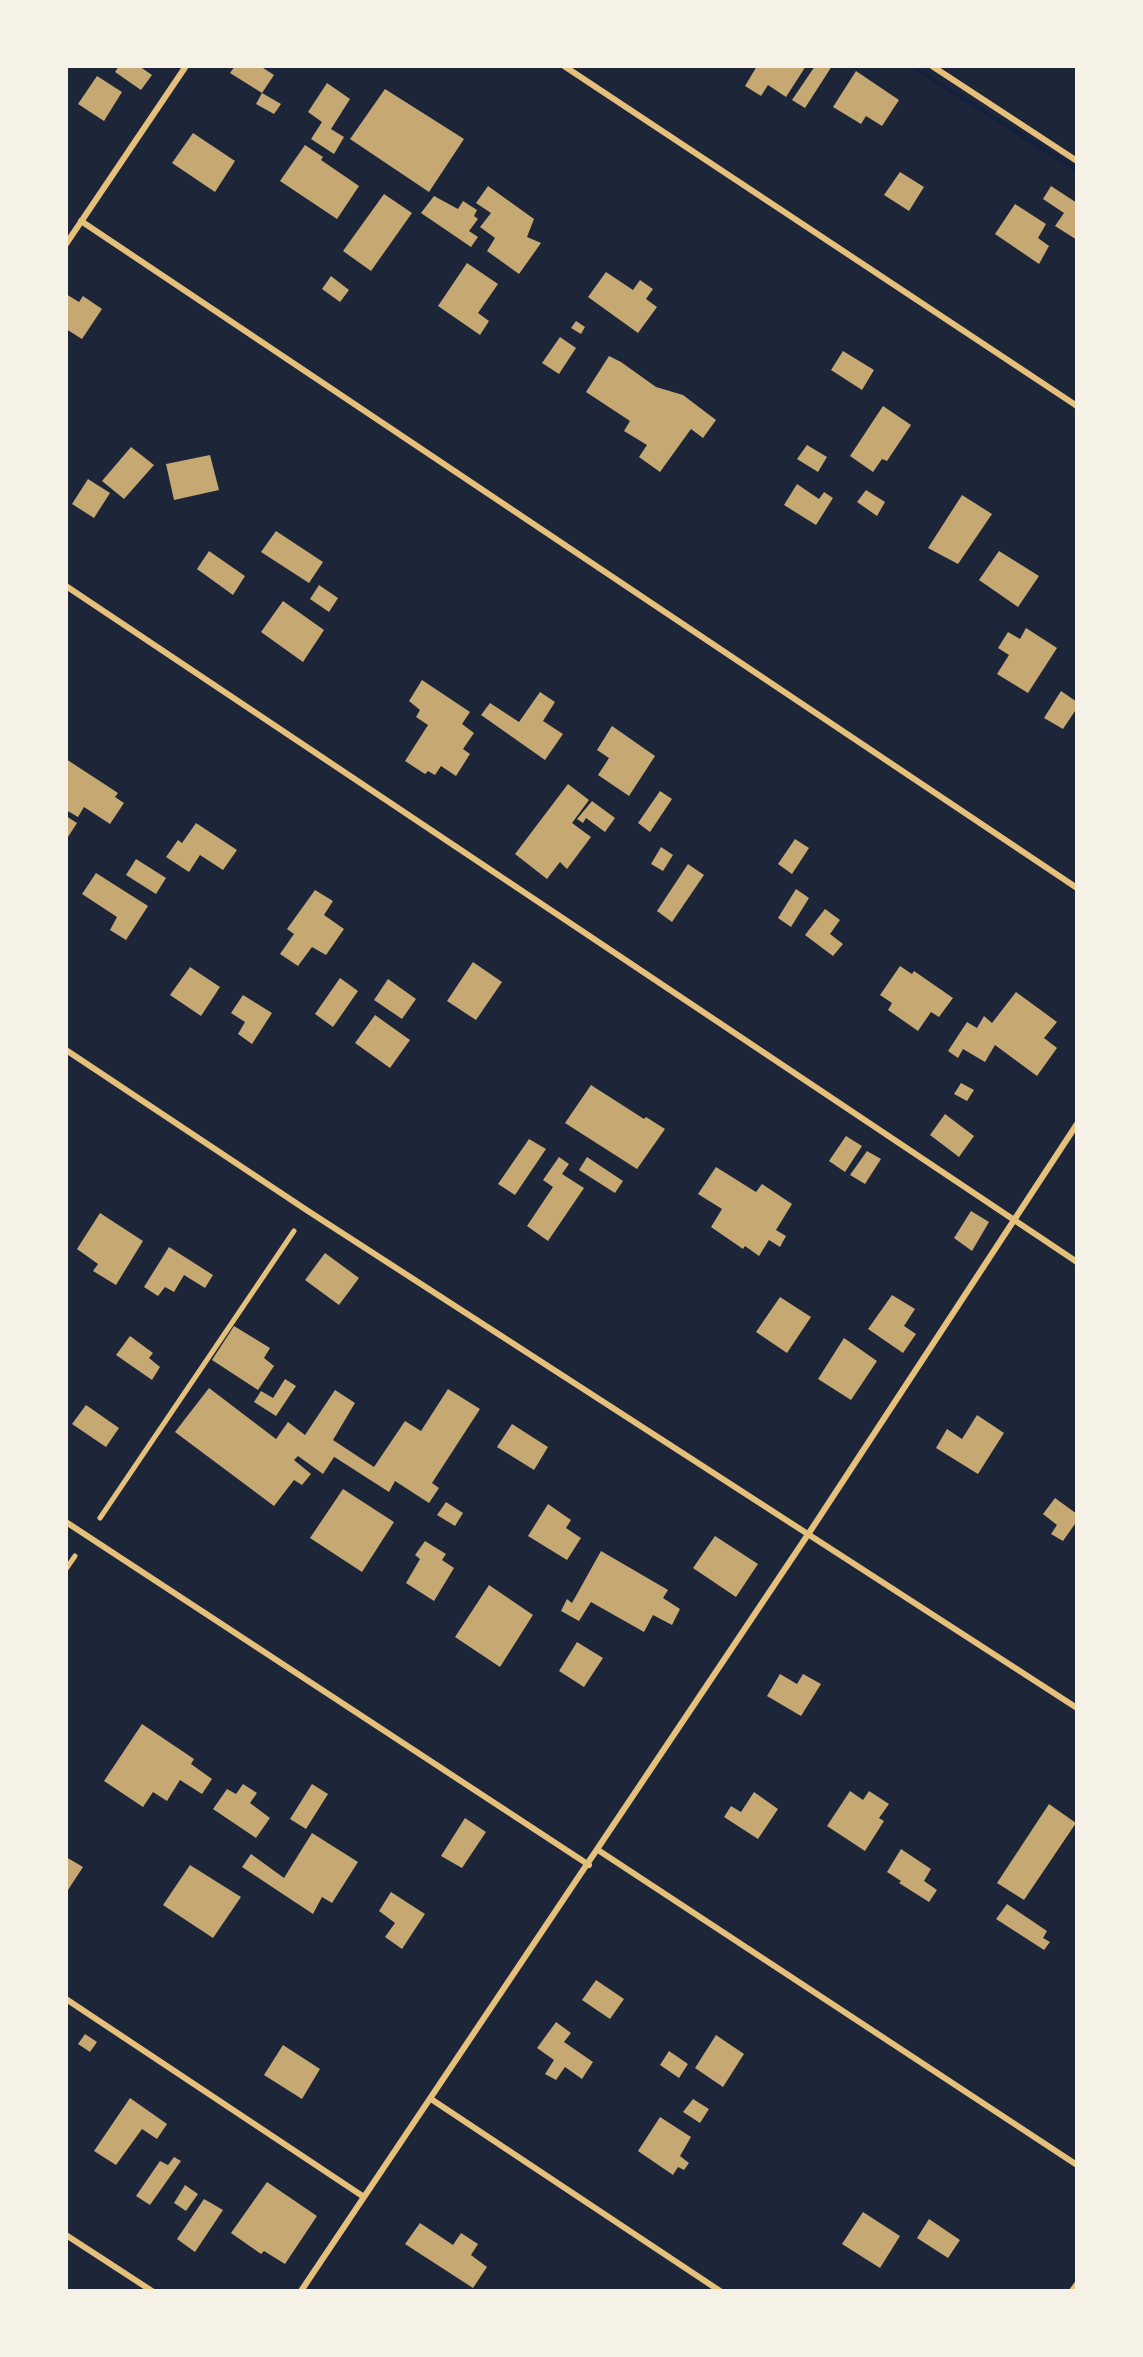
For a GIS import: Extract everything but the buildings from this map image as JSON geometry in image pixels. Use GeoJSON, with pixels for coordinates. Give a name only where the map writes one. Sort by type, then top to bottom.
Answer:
{"type":"FeatureCollection","features":[{"type":"Feature","properties":{"kind":"lane"},"geometry":{"type":"LineString","coordinates":[[66,244],[186,66]]}},
{"type":"Feature","properties":{"kind":"lane"},"geometry":{"type":"LineString","coordinates":[[564,66],[1077,406]]}},
{"type":"Feature","properties":{"kind":"lane"},"geometry":{"type":"LineString","coordinates":[[932,66],[1077,161]]}},
{"type":"Feature","properties":{"kind":"lane"},"geometry":{"type":"LineString","coordinates":[[81,221],[1077,888]]}},
{"type":"Feature","properties":{"kind":"lane"},"geometry":{"type":"LineString","coordinates":[[66,586],[1077,1262]]}},
{"type":"Feature","properties":{"kind":"lane"},"geometry":{"type":"LineString","coordinates":[[66,1050],[308,1211],[1077,1708]]}},
{"type":"Feature","properties":{"kind":"lane"},"geometry":{"type":"LineString","coordinates":[[301,2291],[589,1865],[1077,1124]]}},
{"type":"Feature","properties":{"kind":"lane"},"geometry":{"type":"LineString","coordinates":[[66,1522],[589,1865]]}},
{"type":"Feature","properties":{"kind":"lane"},"geometry":{"type":"LineString","coordinates":[[598,1850],[1077,2165]]}},
{"type":"Feature","properties":{"kind":"lane"},"geometry":{"type":"LineString","coordinates":[[66,1999],[364,2197]]}},
{"type":"Feature","properties":{"kind":"lane"},"geometry":{"type":"LineString","coordinates":[[431,2099],[720,2291]]}},
{"type":"Feature","properties":{"kind":"lane"},"geometry":{"type":"LineString","coordinates":[[66,2235],[152,2291]]}},
{"type":"Feature","properties":{"kind":"lane"},"geometry":{"type":"LineString","coordinates":[[1072,2291],[1077,2284]]}},
{"type":"Feature","properties":{"kind":"path"},"geometry":{"type":"LineString","coordinates":[[66,1569],[308,1211]]}},
{"type":"Feature","properties":{"kind":"shaded area"},"geometry":{"type":"Polygon","coordinates":[[[66,66],[908,66],[1077,173],[1077,2291],[66,2291],[66,66]]]}},
{"type":"Feature","properties":{"kind":"shaded area"},"geometry":{"type":"Polygon","coordinates":[[[915,66],[1077,66],[1077,167],[915,66]]]}}]}
